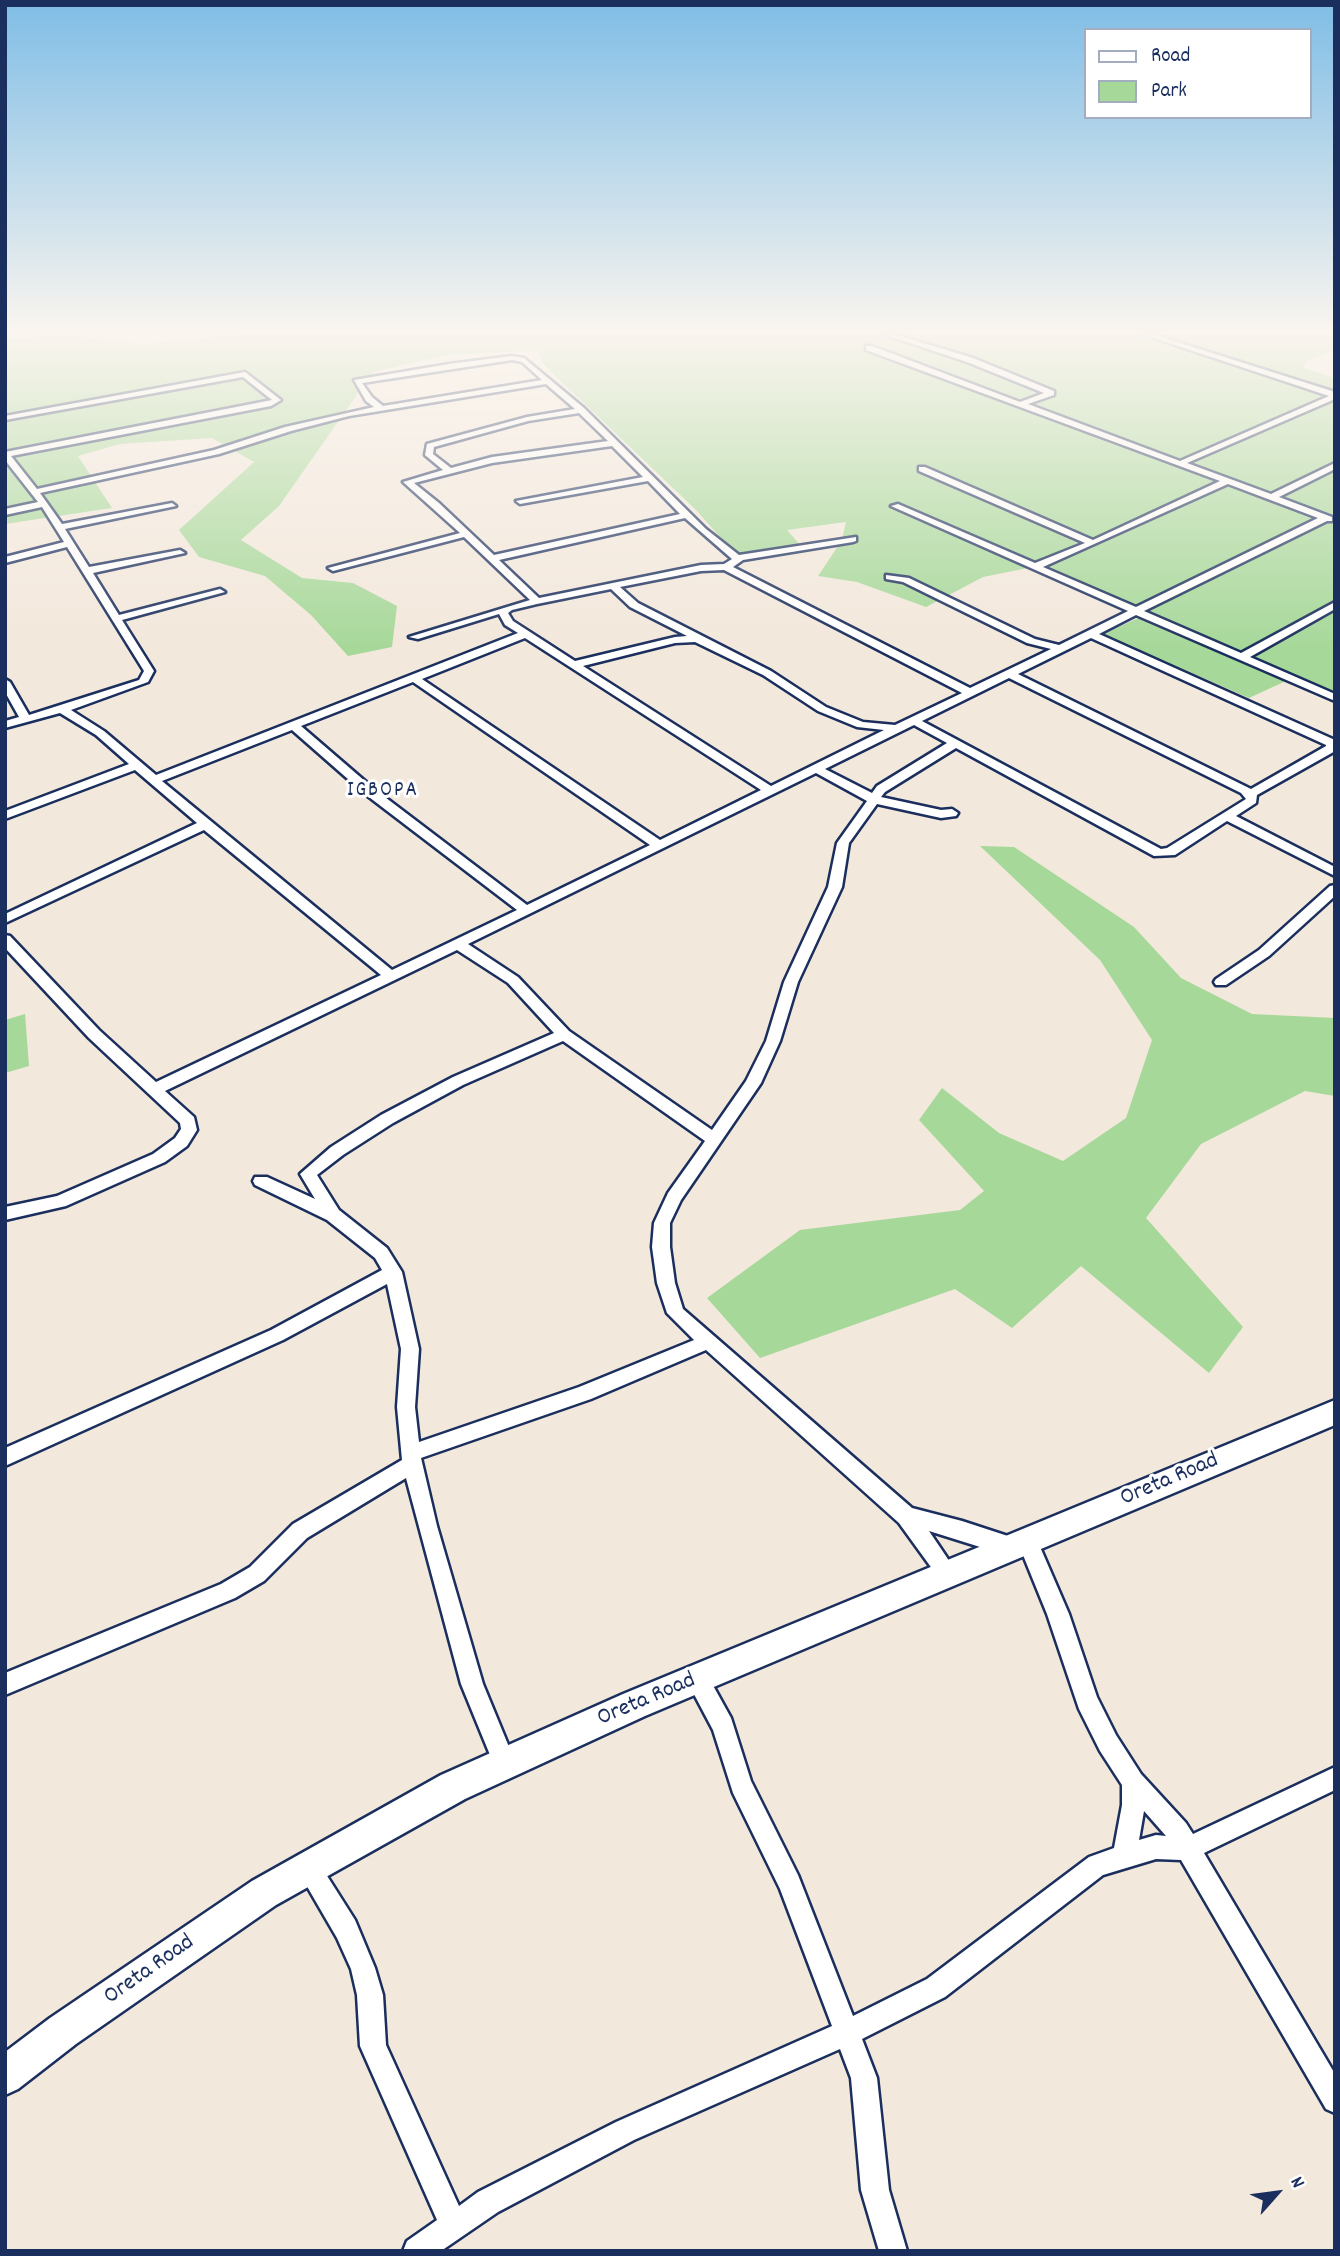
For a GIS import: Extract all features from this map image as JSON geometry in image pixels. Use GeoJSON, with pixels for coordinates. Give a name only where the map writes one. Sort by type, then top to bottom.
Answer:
{"type":"FeatureCollection","features":[{"type":"Feature","properties":{"kind":"street"},"geometry":{"type":"LineString","coordinates":[[5,725],[143,682],[149,675],[118,618],[44,504],[11,469],[6,454],[84,439]]}},
{"type":"Feature","properties":{"kind":"street"},"geometry":{"type":"LineString","coordinates":[[35,492],[216,452],[257,439]]}},
{"type":"Feature","properties":{"kind":"street"},"geometry":{"type":"LineString","coordinates":[[450,471],[429,455],[430,446],[454,439]]}},
{"type":"Feature","properties":{"kind":"street"},"geometry":{"type":"LineString","coordinates":[[610,439],[687,515],[737,558],[853,539]]}},
{"type":"Feature","properties":{"kind":"street"},"geometry":{"type":"LineString","coordinates":[[1114,439],[1330,519]]}},
{"type":"Feature","properties":{"kind":"street"},"geometry":{"type":"LineString","coordinates":[[1181,463],[1235,439]]}},
{"type":"Feature","properties":{"kind":"street"},"geometry":{"type":"LineString","coordinates":[[537,601],[407,482],[492,460],[614,443]]}},
{"type":"Feature","properties":{"kind":"street"},"geometry":{"type":"LineString","coordinates":[[1272,497],[1333,468]]}},
{"type":"Feature","properties":{"kind":"street"},"geometry":{"type":"LineString","coordinates":[[922,469],[1093,543]]}},
{"type":"Feature","properties":{"kind":"street"},"geometry":{"type":"LineString","coordinates":[[520,501],[651,478]]}},
{"type":"Feature","properties":{"kind":"street"},"geometry":{"type":"LineString","coordinates":[[1037,566],[1228,481]]}},
{"type":"Feature","properties":{"kind":"street"},"geometry":{"type":"LineString","coordinates":[[5,512],[44,504]]}},
{"type":"Feature","properties":{"kind":"street"},"geometry":{"type":"LineString","coordinates":[[58,528],[172,506]]}},
{"type":"Feature","properties":{"kind":"street"},"geometry":{"type":"LineString","coordinates":[[895,506],[1335,698]]}},
{"type":"Feature","properties":{"kind":"street"},"geometry":{"type":"LineString","coordinates":[[491,559],[687,515]]}},
{"type":"Feature","properties":{"kind":"street"},"geometry":{"type":"LineString","coordinates":[[155,1090],[186,1072],[458,944],[524,909],[1010,674],[1135,610],[1330,519]]}},
{"type":"Feature","properties":{"kind":"street"},"geometry":{"type":"LineString","coordinates":[[333,568],[465,534]]}},
{"type":"Feature","properties":{"kind":"street"},"geometry":{"type":"LineString","coordinates":[[5,560],[69,544]]}},
{"type":"Feature","properties":{"kind":"street"},"geometry":{"type":"LineString","coordinates":[[86,570],[180,553]]}},
{"type":"Feature","properties":{"kind":"street"},"geometry":{"type":"LineString","coordinates":[[414,637],[537,601],[701,568],[726,567],[737,563],[737,558]]}},
{"type":"Feature","properties":{"kind":"street"},"geometry":{"type":"LineString","coordinates":[[726,567],[969,692]]}},
{"type":"Feature","properties":{"kind":"street"},"geometry":{"type":"LineString","coordinates":[[888,577],[906,580],[1031,641],[1060,648]]}},
{"type":"Feature","properties":{"kind":"street"},"geometry":{"type":"LineString","coordinates":[[613,586],[634,605],[767,673],[822,709],[861,725],[896,728]]}},
{"type":"Feature","properties":{"kind":"street"},"geometry":{"type":"LineString","coordinates":[[118,618],[220,593]]}},
{"type":"Feature","properties":{"kind":"street"},"geometry":{"type":"LineString","coordinates":[[1242,657],[1335,606]]}},
{"type":"Feature","properties":{"kind":"street"},"geometry":{"type":"LineString","coordinates":[[508,608],[503,613],[509,623],[769,790]]}},
{"type":"Feature","properties":{"kind":"street"},"geometry":{"type":"LineString","coordinates":[[1089,633],[1331,744],[1332,747],[1326,752],[1251,794]]}},
{"type":"Feature","properties":{"kind":"street"},"geometry":{"type":"LineString","coordinates":[[156,779],[526,634]]}},
{"type":"Feature","properties":{"kind":"street"},"geometry":{"type":"LineString","coordinates":[[576,664],[674,640],[701,640]]}},
{"type":"Feature","properties":{"kind":"street"},"geometry":{"type":"LineString","coordinates":[[1010,674],[1251,794]]}},
{"type":"Feature","properties":{"kind":"street"},"geometry":{"type":"LineString","coordinates":[[415,679],[657,844]]}},
{"type":"Feature","properties":{"kind":"street"},"geometry":{"type":"LineString","coordinates":[[5,682],[26,719]]}},
{"type":"Feature","properties":{"kind":"street"},"geometry":{"type":"LineString","coordinates":[[62,709],[100,733],[391,976]]}},
{"type":"Feature","properties":{"kind":"street"},"geometry":{"type":"LineString","coordinates":[[913,720],[1159,853],[1170,852],[1205,827],[1230,817],[1251,800],[1251,794]]}},
{"type":"Feature","properties":{"kind":"street"},"geometry":{"type":"LineString","coordinates":[[293,725],[369,791],[524,909]]}},
{"type":"Feature","properties":{"kind":"street"},"geometry":{"type":"LineString","coordinates":[[861,725],[874,738]]}},
{"type":"Feature","properties":{"kind":"street"},"geometry":{"type":"LineString","coordinates":[[948,1574],[906,1517],[676,1313],[666,1283],[661,1247],[662,1223],[674,1197],[753,1083],[773,1041],[791,982],[835,887],[843,844],[873,799],[893,780],[956,743]]}},
{"type":"Feature","properties":{"kind":"street"},"geometry":{"type":"LineString","coordinates":[[5,815],[137,765]]}},
{"type":"Feature","properties":{"kind":"street"},"geometry":{"type":"LineString","coordinates":[[815,768],[873,799],[942,814],[952,813]]}},
{"type":"Feature","properties":{"kind":"street"},"geometry":{"type":"LineString","coordinates":[[1243,806],[1245,815],[1257,830]]}},
{"type":"Feature","properties":{"kind":"street"},"geometry":{"type":"LineString","coordinates":[[1230,817],[1335,872]]}},
{"type":"Feature","properties":{"kind":"street"},"geometry":{"type":"LineString","coordinates":[[5,919],[206,824]]}},
{"type":"Feature","properties":{"kind":"street"},"geometry":{"type":"LineString","coordinates":[[1221,982],[1264,953],[1335,890]]}},
{"type":"Feature","properties":{"kind":"street"},"geometry":{"type":"LineString","coordinates":[[5,939],[94,1034],[188,1121],[189,1130],[181,1142],[159,1158],[60,1202],[5,1214]]}},
{"type":"Feature","properties":{"kind":"street"},"geometry":{"type":"LineString","coordinates":[[458,944],[513,980],[564,1035],[714,1139]]}},
{"type":"Feature","properties":{"kind":"street"},"geometry":{"type":"LineString","coordinates":[[333,1215],[308,1174],[337,1151],[387,1119],[458,1081],[564,1035]]}},
{"type":"Feature","properties":{"kind":"street"},"geometry":{"type":"LineString","coordinates":[[261,1181],[333,1215],[381,1253],[393,1272],[410,1349],[407,1406],[412,1459],[472,1684],[505,1764]]}},
{"type":"Feature","properties":{"kind":"street"},"geometry":{"type":"LineString","coordinates":[[5,1457],[277,1335],[393,1272]]}},
{"type":"Feature","properties":{"kind":"street"},"geometry":{"type":"LineString","coordinates":[[5,1684],[228,1591],[257,1574],[300,1531],[412,1459],[707,1342]]}},
{"type":"Feature","properties":{"kind":"street","name":"Oreta Road"},"geometry":{"type":"LineString","coordinates":[[5,2076],[63,2031],[241,1908],[453,1787],[696,1679],[1335,1412]]}},
{"type":"Feature","properties":{"kind":"street"},"geometry":{"type":"LineString","coordinates":[[906,1517],[1020,1543],[1058,1614],[1087,1701],[1133,1782],[1178,1831],[1335,2100]]}},
{"type":"Feature","properties":{"kind":"street"},"geometry":{"type":"LineString","coordinates":[[696,1679],[723,1726],[741,1785],[790,1883],[864,2078],[875,2190],[893,2251]]}},
{"type":"Feature","properties":{"kind":"street"},"geometry":{"type":"LineString","coordinates":[[417,2251],[488,2202],[625,2131],[848,2032],[936,1987],[986,1952],[1068,1884],[1097,1865],[1156,1847],[1188,1848],[1335,1778]]}},
{"type":"Feature","properties":{"kind":"street"},"geometry":{"type":"LineString","coordinates":[[1124,1855],[1134,1805],[1133,1782]]}},
{"type":"Feature","properties":{"kind":"street"},"geometry":{"type":"LineString","coordinates":[[309,1868],[346,1928],[363,1968],[370,1995],[373,2046],[453,2224]]}},
{"type":"Feature","properties":{"kind":"green space"},"geometry":{"type":"Polygon","coordinates":[[[5,439],[192,439],[120,444],[78,456],[112,508],[5,524],[5,439]]]}},
{"type":"Feature","properties":{"kind":"green space"},"geometry":{"type":"Polygon","coordinates":[[[214,439],[326,439],[279,506],[241,540],[302,578],[353,583],[397,606],[392,647],[348,656],[311,615],[265,576],[199,557],[179,530],[254,462],[214,439]]]}},
{"type":"Feature","properties":{"kind":"green space"},"geometry":{"type":"Polygon","coordinates":[[[622,439],[1335,439],[1335,700],[1288,680],[1249,698],[1103,634],[1145,615],[1028,568],[983,577],[926,607],[857,582],[818,576],[842,540],[846,522],[787,530],[802,547],[742,562],[696,510],[622,439]]]}},
{"type":"Feature","properties":{"kind":"green space"},"geometry":{"type":"Polygon","coordinates":[[[980,846],[1014,847],[1134,927],[1181,978],[1252,1014],[1335,1018],[1335,1096],[1305,1091],[1201,1144],[1146,1218],[1243,1327],[1209,1373],[1081,1266],[1012,1328],[955,1289],[760,1358],[707,1298],[800,1230],[960,1210],[984,1191],[919,1120],[942,1088],[999,1133],[1063,1161],[1126,1118],[1152,1040],[1100,960],[980,846]]]}},
{"type":"Feature","properties":{"kind":"green space"},"geometry":{"type":"Polygon","coordinates":[[[25,1014],[29,1066],[5,1073],[5,1020],[25,1014]]]}},
{"type":"Feature","properties":{"kind":"district","name":"IGBOPA"},"geometry":{"type":"Point","coordinates":[383,792]}}]}
